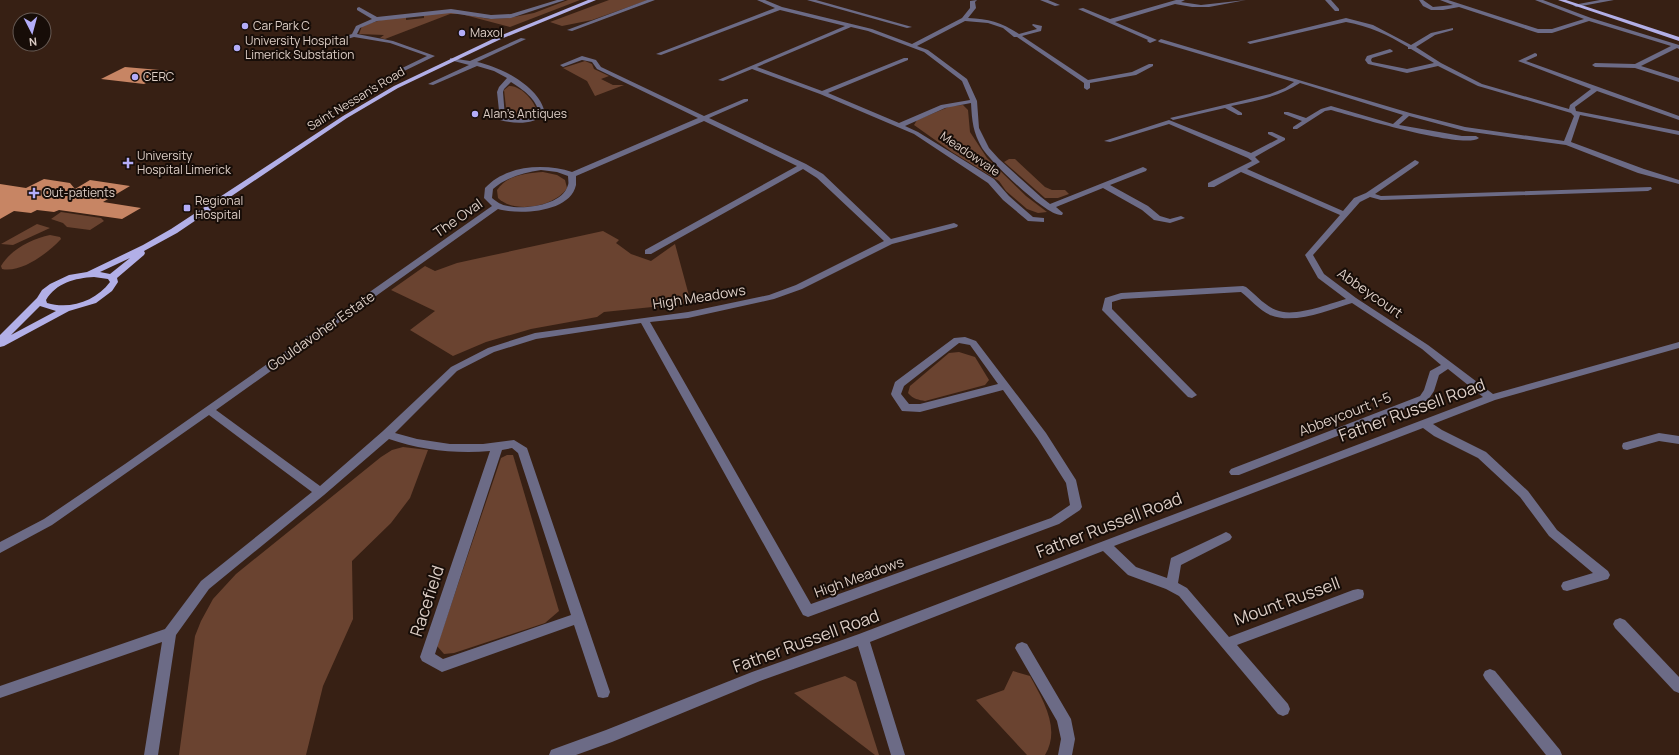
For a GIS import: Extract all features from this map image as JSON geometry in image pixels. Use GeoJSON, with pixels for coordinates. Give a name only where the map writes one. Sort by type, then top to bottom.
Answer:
{"type":"FeatureCollection","features":[{"type":"Feature","properties":{"kind":"main road","name":"Saint Nessan's Road"},"geometry":{"type":"LineString","coordinates":[[41,300],[45,293],[57,284],[91,273],[146,247],[368,103],[452,59],[499,38],[593,0]]}},
{"type":"Feature","properties":{"kind":"main road"},"geometry":{"type":"LineString","coordinates":[[1561,0],[1679,38]]}},
{"type":"Feature","properties":{"kind":"main road","name":"Saint Nessan's Road"},"geometry":{"type":"LineString","coordinates":[[112,277],[146,247]]}},
{"type":"Feature","properties":{"kind":"main road"},"geometry":{"type":"LineString","coordinates":[[0,344],[68,308],[92,301],[103,295],[114,282],[112,277],[104,274],[91,273]]}},
{"type":"Feature","properties":{"kind":"main road"},"geometry":{"type":"LineString","coordinates":[[0,340],[41,300],[44,305],[50,308],[68,308]]}},
{"type":"Feature","properties":{"kind":"street"},"geometry":{"type":"LineString","coordinates":[[354,35],[358,26],[376,19],[457,10],[483,17],[502,17],[520,15],[562,0]]}},
{"type":"Feature","properties":{"kind":"street"},"geometry":{"type":"LineString","coordinates":[[570,30],[652,0]]}},
{"type":"Feature","properties":{"kind":"street","name":"Meadowvale"},"geometry":{"type":"LineString","coordinates":[[760,0],[780,8],[870,30],[926,50],[965,80],[974,100],[976,128],[986,148],[1007,171],[1049,207],[1059,213]]}},
{"type":"Feature","properties":{"kind":"street"},"geometry":{"type":"LineString","coordinates":[[810,0],[909,27]]}},
{"type":"Feature","properties":{"kind":"street"},"geometry":{"type":"LineString","coordinates":[[914,46],[964,18],[973,8],[972,2],[974,0]]}},
{"type":"Feature","properties":{"kind":"street"},"geometry":{"type":"LineString","coordinates":[[1043,0],[1057,5]]}},
{"type":"Feature","properties":{"kind":"street"},"geometry":{"type":"LineString","coordinates":[[1111,21],[1182,0]]}},
{"type":"Feature","properties":{"kind":"street"},"geometry":{"type":"LineString","coordinates":[[1175,2],[1189,6],[1203,7],[1243,0]]}},
{"type":"Feature","properties":{"kind":"street"},"geometry":{"type":"LineString","coordinates":[[1328,0],[1337,10]]}},
{"type":"Feature","properties":{"kind":"street"},"geometry":{"type":"LineString","coordinates":[[1443,0],[1538,31],[1552,31],[1590,19]]}},
{"type":"Feature","properties":{"kind":"street"},"geometry":{"type":"LineString","coordinates":[[1538,0],[1590,19],[1678,46]]}},
{"type":"Feature","properties":{"kind":"street"},"geometry":{"type":"LineString","coordinates":[[1576,5],[1611,0]]}},
{"type":"Feature","properties":{"kind":"street"},"geometry":{"type":"LineString","coordinates":[[1421,1],[1424,5],[1435,9],[1459,6]]}},
{"type":"Feature","properties":{"kind":"street"},"geometry":{"type":"LineString","coordinates":[[659,54],[780,8]]}},
{"type":"Feature","properties":{"kind":"street"},"geometry":{"type":"LineString","coordinates":[[359,9],[376,19]]}},
{"type":"Feature","properties":{"kind":"street"},"geometry":{"type":"LineString","coordinates":[[1081,9],[1154,40],[1150,41]]}},
{"type":"Feature","properties":{"kind":"street"},"geometry":{"type":"LineString","coordinates":[[964,18],[980,19],[997,23],[1047,54],[1087,85],[1134,74],[1151,66]]}},
{"type":"Feature","properties":{"kind":"street"},"geometry":{"type":"LineString","coordinates":[[1250,42],[1346,20],[1362,22],[1374,27],[1439,64],[1480,85],[1573,112],[1679,133]]}},
{"type":"Feature","properties":{"kind":"street"},"geometry":{"type":"LineString","coordinates":[[721,80],[851,25]]}},
{"type":"Feature","properties":{"kind":"street"},"geometry":{"type":"LineString","coordinates":[[1016,36],[1039,30],[1040,28],[1035,25]]}},
{"type":"Feature","properties":{"kind":"street"},"geometry":{"type":"LineString","coordinates":[[1410,48],[1433,34],[1451,29]]}},
{"type":"Feature","properties":{"kind":"street"},"geometry":{"type":"LineString","coordinates":[[327,43],[354,35],[391,42],[432,56],[398,72]]}},
{"type":"Feature","properties":{"kind":"street"},"geometry":{"type":"LineString","coordinates":[[1170,43],[1179,38]]}},
{"type":"Feature","properties":{"kind":"street"},"geometry":{"type":"LineString","coordinates":[[432,84],[523,39]]}},
{"type":"Feature","properties":{"kind":"street"},"geometry":{"type":"LineString","coordinates":[[1162,41],[1408,114],[1465,129],[1567,143],[1641,172],[1679,182]]}},
{"type":"Feature","properties":{"kind":"street"},"geometry":{"type":"LineString","coordinates":[[1636,66],[1678,46]]}},
{"type":"Feature","properties":{"kind":"street"},"geometry":{"type":"LineString","coordinates":[[1390,51],[1369,57],[1368,60],[1370,63],[1407,71],[1439,64]]}},
{"type":"Feature","properties":{"kind":"street"},"geometry":{"type":"LineString","coordinates":[[1535,55],[1521,61],[1595,89],[1679,118]]}},
{"type":"Feature","properties":{"kind":"street"},"geometry":{"type":"LineString","coordinates":[[564,65],[578,59],[586,58],[594,61],[599,68],[704,120],[803,166],[820,176],[889,242]]}},
{"type":"Feature","properties":{"kind":"street"},"geometry":{"type":"LineString","coordinates":[[452,59],[495,69],[511,78],[533,97],[538,103],[542,114],[538,117],[520,121],[502,119],[500,92],[501,88],[511,78]]}},
{"type":"Feature","properties":{"kind":"street"},"geometry":{"type":"LineString","coordinates":[[822,93],[906,59]]}},
{"type":"Feature","properties":{"kind":"street"},"geometry":{"type":"LineString","coordinates":[[1596,65],[1636,66],[1679,80]]}},
{"type":"Feature","properties":{"kind":"street","name":"Meadowvale"},"geometry":{"type":"LineString","coordinates":[[752,67],[901,125],[992,181],[1006,198],[1031,219],[1041,220]]}},
{"type":"Feature","properties":{"kind":"street"},"geometry":{"type":"LineString","coordinates":[[1173,118],[1272,95],[1287,89],[1299,81]]}},
{"type":"Feature","properties":{"kind":"street"},"geometry":{"type":"LineString","coordinates":[[1567,143],[1577,116],[1573,112],[1572,106],[1595,89]]}},
{"type":"Feature","properties":{"kind":"street"},"geometry":{"type":"LineString","coordinates":[[572,176],[616,156],[704,120],[746,100]]}},
{"type":"Feature","properties":{"kind":"street"},"geometry":{"type":"LineString","coordinates":[[901,125],[943,106],[974,100]]}},
{"type":"Feature","properties":{"kind":"street"},"geometry":{"type":"LineString","coordinates":[[1226,106],[1240,114]]}},
{"type":"Feature","properties":{"kind":"street"},"geometry":{"type":"LineString","coordinates":[[1294,128],[1323,110],[1331,108],[1408,130],[1476,138]]}},
{"type":"Feature","properties":{"kind":"street"},"geometry":{"type":"LineString","coordinates":[[1286,113],[1306,120]]}},
{"type":"Feature","properties":{"kind":"street"},"geometry":{"type":"LineString","coordinates":[[1394,126],[1408,114]]}},
{"type":"Feature","properties":{"kind":"street"},"geometry":{"type":"LineString","coordinates":[[1671,122],[1679,118]]}},
{"type":"Feature","properties":{"kind":"street"},"geometry":{"type":"LineString","coordinates":[[1108,141],[1169,122],[1251,156],[1256,162],[1211,185]]}},
{"type":"Feature","properties":{"kind":"street"},"geometry":{"type":"LineString","coordinates":[[1434,126],[1434,134]]}},
{"type":"Feature","properties":{"kind":"street"},"geometry":{"type":"LineString","coordinates":[[1251,156],[1283,139],[1270,133]]}},
{"type":"Feature","properties":{"kind":"street","name":"Abbeycourt"},"geometry":{"type":"LineString","coordinates":[[1415,162],[1369,195],[1357,200],[1309,255],[1320,276],[1353,300],[1425,347],[1491,398]]}},
{"type":"Feature","properties":{"kind":"street"},"geometry":{"type":"LineString","coordinates":[[648,252],[803,166]]}},
{"type":"Feature","properties":{"kind":"street","name":"The Oval"},"geometry":{"type":"LineString","coordinates":[[541,168],[558,170],[572,176],[574,183],[570,193],[556,203],[534,209],[513,210],[497,206],[488,198],[489,188],[500,178],[521,171],[541,168]]}},
{"type":"Feature","properties":{"kind":"street"},"geometry":{"type":"LineString","coordinates":[[1049,207],[1143,169]]}},
{"type":"Feature","properties":{"kind":"street"},"geometry":{"type":"LineString","coordinates":[[1242,170],[1344,214]]}},
{"type":"Feature","properties":{"kind":"street"},"geometry":{"type":"LineString","coordinates":[[1666,187],[1669,179]]}},
{"type":"Feature","properties":{"kind":"street"},"geometry":{"type":"LineString","coordinates":[[1104,185],[1145,208],[1158,218],[1170,221],[1181,218]]}},
{"type":"Feature","properties":{"kind":"street"},"geometry":{"type":"LineString","coordinates":[[1369,195],[1381,198],[1648,189]]}},
{"type":"Feature","properties":{"kind":"street","name":"The Oval"},"geometry":{"type":"LineString","coordinates":[[433,251],[497,206]]}},
{"type":"Feature","properties":{"kind":"street","name":"High Meadows"},"geometry":{"type":"LineString","coordinates":[[387,434],[454,369],[491,350],[534,336],[688,315],[771,298],[799,287],[889,242],[954,225]]}},
{"type":"Feature","properties":{"kind":"street","name":"Gouldavoher Estate"},"geometry":{"type":"LineString","coordinates":[[0,548],[48,522],[433,251]]}},
{"type":"Feature","properties":{"kind":"street"},"geometry":{"type":"LineString","coordinates":[[1192,395],[1107,310],[1108,300],[1121,296],[1243,289],[1274,313],[1285,314],[1297,314],[1353,300]]}},
{"type":"Feature","properties":{"kind":"street","name":"High Meadows"},"geometry":{"type":"LineString","coordinates":[[644,320],[808,611],[1054,521],[1076,507],[1072,483],[1042,436],[1005,386],[973,343],[965,340],[957,340],[899,384],[896,394],[906,408],[920,408],[1005,386]]}},
{"type":"Feature","properties":{"kind":"street","name":"Father Russell Road"},"geometry":{"type":"LineString","coordinates":[[556,755],[607,737],[757,676],[862,639],[1491,398],[1679,345]]}},
{"type":"Feature","properties":{"kind":"street","name":"Abbeycourt 1-5"},"geometry":{"type":"LineString","coordinates":[[1235,472],[1424,398],[1429,391],[1434,373],[1448,365]]}},
{"type":"Feature","properties":{"kind":"street"},"geometry":{"type":"LineString","coordinates":[[209,410],[320,492]]}},
{"type":"Feature","properties":{"kind":"street"},"geometry":{"type":"LineString","coordinates":[[1424,423],[1438,433],[1482,455],[1524,494],[1553,533],[1604,575],[1567,586]]}},
{"type":"Feature","properties":{"kind":"street"},"geometry":{"type":"LineString","coordinates":[[151,755],[170,633],[205,585],[320,492],[387,434],[420,445],[497,448],[514,444],[523,451],[603,692]]}},
{"type":"Feature","properties":{"kind":"street"},"geometry":{"type":"LineString","coordinates":[[1626,446],[1659,437],[1679,440]]}},
{"type":"Feature","properties":{"kind":"street","name":"Racefield"},"geometry":{"type":"LineString","coordinates":[[497,448],[427,657],[442,666],[578,618]]}},
{"type":"Feature","properties":{"kind":"street"},"geometry":{"type":"LineString","coordinates":[[1172,584],[1175,562],[1226,537]]}},
{"type":"Feature","properties":{"kind":"street","name":"Mount Russell"},"geometry":{"type":"LineString","coordinates":[[1105,545],[1131,571],[1155,580],[1172,584],[1183,592],[1228,643],[1282,709]]}},
{"type":"Feature","properties":{"kind":"street","name":"Mount Russell"},"geometry":{"type":"LineString","coordinates":[[1228,643],[1358,594]]}},
{"type":"Feature","properties":{"kind":"street"},"geometry":{"type":"LineString","coordinates":[[1620,624],[1679,687]]}},
{"type":"Feature","properties":{"kind":"street"},"geometry":{"type":"LineString","coordinates":[[0,692],[170,633]]}},
{"type":"Feature","properties":{"kind":"street"},"geometry":{"type":"LineString","coordinates":[[862,639],[898,755]]}},
{"type":"Feature","properties":{"kind":"street"},"geometry":{"type":"LineString","coordinates":[[1022,648],[1064,719],[1068,739],[1065,755]]}},
{"type":"Feature","properties":{"kind":"street"},"geometry":{"type":"LineString","coordinates":[[1490,675],[1555,755]]}},
{"type":"Feature","properties":{"kind":"shaded area"},"geometry":{"type":"Polygon","coordinates":[[[568,0],[580,0],[510,27],[461,14],[450,14],[385,39],[380,38],[384,35],[359,34],[362,26],[381,20],[406,17],[406,20],[424,18],[424,15],[451,12],[489,19],[509,18],[534,13],[568,0]]]}},
{"type":"Feature","properties":{"kind":"shaded area"},"geometry":{"type":"Polygon","coordinates":[[[609,0],[648,0],[592,20],[562,26],[550,22],[609,0]]]}},
{"type":"Feature","properties":{"kind":"shaded area"},"geometry":{"type":"Polygon","coordinates":[[[585,61],[592,64],[594,69],[609,76],[601,79],[613,85],[624,85],[595,96],[587,81],[563,68],[585,61]]]}},
{"type":"Feature","properties":{"kind":"shaded area"},"geometry":{"type":"Polygon","coordinates":[[[509,86],[518,88],[528,96],[534,105],[537,114],[522,119],[514,119],[507,116],[504,90],[509,86]]]}},
{"type":"Feature","properties":{"kind":"shaded area"},"geometry":{"type":"Polygon","coordinates":[[[963,105],[968,110],[970,132],[987,158],[1026,196],[1047,212],[1038,213],[1027,209],[1006,191],[999,181],[952,152],[914,125],[917,120],[951,106],[963,105]]]}},
{"type":"Feature","properties":{"kind":"shaded area"},"geometry":{"type":"Polygon","coordinates":[[[1009,159],[1015,159],[1045,187],[1052,190],[1065,190],[1069,194],[1058,198],[1045,198],[1004,162],[1009,159]]]}},
{"type":"Feature","properties":{"kind":"shaded area"},"geometry":{"type":"Polygon","coordinates":[[[543,172],[557,175],[565,180],[567,188],[561,195],[553,200],[544,204],[524,207],[505,203],[498,198],[497,190],[506,181],[524,174],[543,172]]]}},
{"type":"Feature","properties":{"kind":"shaded area"},"geometry":{"type":"Polygon","coordinates":[[[61,212],[101,218],[104,221],[90,230],[67,227],[63,223],[51,219],[61,212]]]}},
{"type":"Feature","properties":{"kind":"shaded area"},"geometry":{"type":"Polygon","coordinates":[[[37,224],[50,228],[13,245],[1,244],[37,224]]]}},
{"type":"Feature","properties":{"kind":"shaded area"},"geometry":{"type":"Polygon","coordinates":[[[603,231],[619,240],[616,243],[631,254],[651,261],[675,244],[691,303],[604,312],[597,317],[531,329],[486,342],[453,356],[410,330],[435,311],[391,290],[425,266],[435,271],[457,263],[603,231]]]}},
{"type":"Feature","properties":{"kind":"shaded area"},"geometry":{"type":"Polygon","coordinates":[[[50,235],[60,237],[61,239],[42,256],[18,268],[2,269],[1,266],[5,260],[16,250],[29,242],[50,235]]]}},
{"type":"Feature","properties":{"kind":"shaded area"},"geometry":{"type":"Polygon","coordinates":[[[959,352],[975,357],[989,380],[985,385],[925,401],[918,400],[908,393],[910,386],[949,353],[959,352]]]}},
{"type":"Feature","properties":{"kind":"shaded area"},"geometry":{"type":"Polygon","coordinates":[[[403,447],[428,450],[410,498],[391,523],[352,561],[353,619],[323,686],[306,755],[179,755],[195,636],[213,599],[236,574],[381,457],[392,450],[403,447]]]}},
{"type":"Feature","properties":{"kind":"shaded area"},"geometry":{"type":"Polygon","coordinates":[[[507,455],[513,455],[559,611],[545,623],[454,653],[444,654],[437,646],[501,458],[507,455]]]}},
{"type":"Feature","properties":{"kind":"shaded area"},"geometry":{"type":"Polygon","coordinates":[[[1013,671],[1030,676],[1045,705],[1051,725],[1051,735],[1045,755],[1027,755],[976,700],[1004,690],[1013,671]]]}},
{"type":"Feature","properties":{"kind":"shaded area"},"geometry":{"type":"Polygon","coordinates":[[[845,676],[856,682],[879,755],[875,755],[794,693],[845,676]]]}},
{"type":"Feature","properties":{"kind":"building","name":"CERC"},"geometry":{"type":"Polygon","coordinates":[[[125,67],[171,71],[144,84],[101,79],[125,67]]]}},
{"type":"Feature","properties":{"kind":"building"},"geometry":{"type":"Polygon","coordinates":[[[44,179],[70,183],[75,189],[90,180],[130,186],[103,202],[141,208],[122,219],[59,210],[54,212],[37,210],[31,213],[14,211],[0,219],[0,184],[26,188],[44,179]]]}},
{"type":"Feature","properties":{"kind":"place","name":"Car Park C"},"geometry":{"type":"Point","coordinates":[245,26]}},
{"type":"Feature","properties":{"kind":"place","name":"Maxol"},"geometry":{"type":"Point","coordinates":[462,33]}},
{"type":"Feature","properties":{"kind":"place","name":"University Hospital Limerick Substation"},"geometry":{"type":"Point","coordinates":[237,48]}},
{"type":"Feature","properties":{"kind":"place","name":"CERC"},"geometry":{"type":"Point","coordinates":[135,77]}},
{"type":"Feature","properties":{"kind":"place","name":"Alan's Antiques"},"geometry":{"type":"Point","coordinates":[475,114]}},
{"type":"Feature","properties":{"kind":"place","name":"University Hospital Limerick"},"geometry":{"type":"Point","coordinates":[128,163]}},
{"type":"Feature","properties":{"kind":"place","name":"Out-patients"},"geometry":{"type":"Point","coordinates":[34,193]}},
{"type":"Feature","properties":{"kind":"place","name":"Regional Hospital"},"geometry":{"type":"Point","coordinates":[187,208]}}]}
